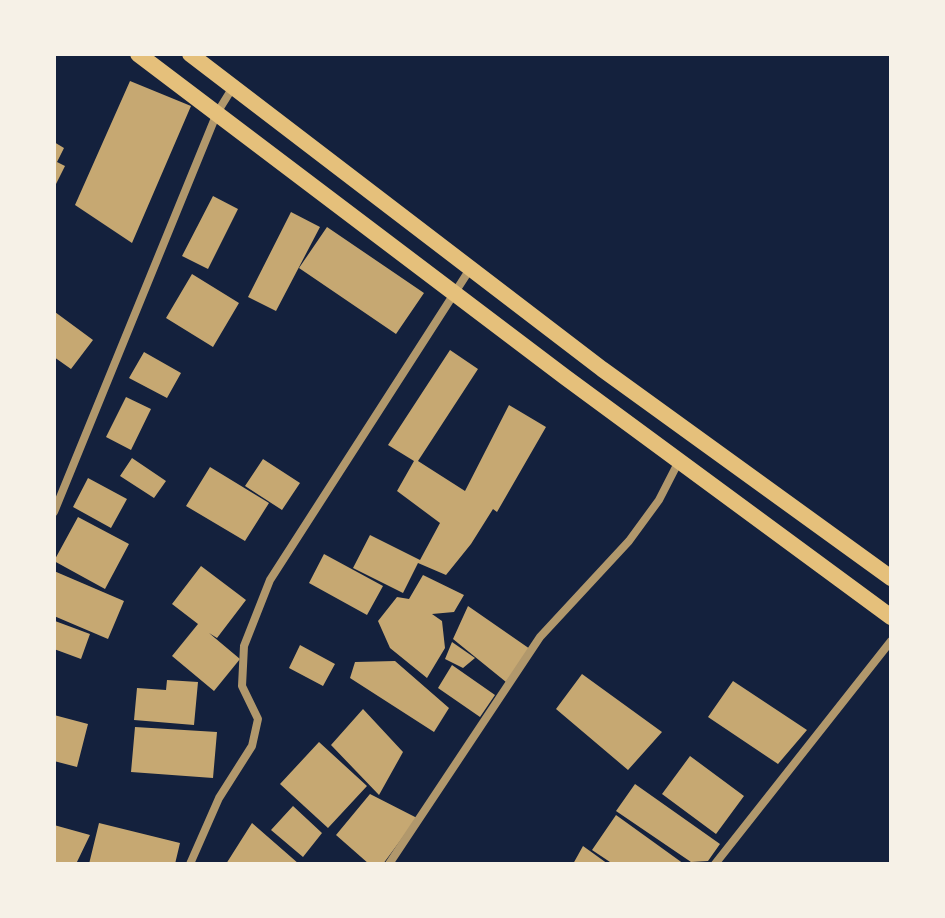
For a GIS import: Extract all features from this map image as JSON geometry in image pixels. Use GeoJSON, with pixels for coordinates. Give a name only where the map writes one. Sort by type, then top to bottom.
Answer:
{"type":"FeatureCollection","features":[{"type":"Feature","properties":{"kind":"main road"},"geometry":{"type":"LineString","coordinates":[[138,54],[891,617]]}},
{"type":"Feature","properties":{"kind":"main road"},"geometry":{"type":"LineString","coordinates":[[190,54],[602,369],[891,578]]}},
{"type":"Feature","properties":{"kind":"street"},"geometry":{"type":"LineString","coordinates":[[54,512],[217,113],[233,87]]}},
{"type":"Feature","properties":{"kind":"street"},"geometry":{"type":"LineString","coordinates":[[190,864],[219,798],[252,746],[258,719],[242,686],[244,646],[270,580],[470,269]]}},
{"type":"Feature","properties":{"kind":"street"},"geometry":{"type":"LineString","coordinates":[[389,864],[540,637],[629,541],[659,500],[679,461]]}},
{"type":"Feature","properties":{"kind":"street"},"geometry":{"type":"LineString","coordinates":[[715,864],[891,641]]}},
{"type":"Feature","properties":{"kind":"building"},"geometry":{"type":"Polygon","coordinates":[[[130,81],[191,106],[132,243],[75,205],[130,81]]]}},
{"type":"Feature","properties":{"kind":"building"},"geometry":{"type":"Polygon","coordinates":[[[54,142],[64,148],[57,162],[65,166],[54,188],[54,142]]]}},
{"type":"Feature","properties":{"kind":"building"},"geometry":{"type":"Polygon","coordinates":[[[213,196],[238,209],[208,269],[182,256],[213,196]]]}},
{"type":"Feature","properties":{"kind":"building"},"geometry":{"type":"Polygon","coordinates":[[[291,212],[320,227],[276,311],[248,297],[291,212]]]}},
{"type":"Feature","properties":{"kind":"building"},"geometry":{"type":"Polygon","coordinates":[[[327,227],[424,293],[396,334],[299,268],[327,227]]]}},
{"type":"Feature","properties":{"kind":"building"},"geometry":{"type":"Polygon","coordinates":[[[192,274],[239,303],[213,347],[166,318],[192,274]]]}},
{"type":"Feature","properties":{"kind":"building"},"geometry":{"type":"Polygon","coordinates":[[[55,312],[93,340],[71,369],[54,357],[55,312]]]}},
{"type":"Feature","properties":{"kind":"building"},"geometry":{"type":"Polygon","coordinates":[[[450,350],[478,369],[418,461],[465,491],[509,405],[546,427],[497,512],[493,509],[446,575],[418,563],[403,593],[353,568],[370,535],[420,560],[440,523],[397,491],[414,461],[388,445],[450,350]]]}},
{"type":"Feature","properties":{"kind":"building"},"geometry":{"type":"Polygon","coordinates":[[[144,352],[181,373],[167,398],[129,378],[144,352]]]}},
{"type":"Feature","properties":{"kind":"building"},"geometry":{"type":"Polygon","coordinates":[[[126,397],[151,409],[131,450],[106,437],[126,397]]]}},
{"type":"Feature","properties":{"kind":"building"},"geometry":{"type":"Polygon","coordinates":[[[132,458],[166,481],[154,498],[120,476],[132,458]]]}},
{"type":"Feature","properties":{"kind":"building"},"geometry":{"type":"Polygon","coordinates":[[[263,459],[300,483],[282,510],[245,486],[263,459]]]}},
{"type":"Feature","properties":{"kind":"building"},"geometry":{"type":"Polygon","coordinates":[[[210,467],[269,503],[245,541],[186,506],[210,467]]]}},
{"type":"Feature","properties":{"kind":"building"},"geometry":{"type":"Polygon","coordinates":[[[88,478],[127,499],[111,528],[73,507],[88,478]]]}},
{"type":"Feature","properties":{"kind":"building"},"geometry":{"type":"Polygon","coordinates":[[[78,517],[129,544],[105,589],[54,561],[78,517]]]}},
{"type":"Feature","properties":{"kind":"building"},"geometry":{"type":"Polygon","coordinates":[[[324,554],[383,586],[367,615],[309,583],[324,554]]]}},
{"type":"Feature","properties":{"kind":"building"},"geometry":{"type":"Polygon","coordinates":[[[201,566],[246,600],[217,638],[209,633],[240,659],[214,691],[172,656],[198,624],[172,604],[201,566]]]}},
{"type":"Feature","properties":{"kind":"building"},"geometry":{"type":"Polygon","coordinates":[[[54,571],[124,601],[108,639],[54,616],[54,571]]]}},
{"type":"Feature","properties":{"kind":"building"},"geometry":{"type":"Polygon","coordinates":[[[423,575],[464,595],[454,612],[432,614],[442,621],[445,648],[427,678],[390,648],[378,621],[397,597],[409,599],[423,575]]]}},
{"type":"Feature","properties":{"kind":"building"},"geometry":{"type":"Polygon","coordinates":[[[468,606],[530,649],[506,682],[453,639],[468,606]]]}},
{"type":"Feature","properties":{"kind":"building"},"geometry":{"type":"Polygon","coordinates":[[[55,621],[90,634],[81,659],[54,649],[55,621]]]}},
{"type":"Feature","properties":{"kind":"building"},"geometry":{"type":"Polygon","coordinates":[[[452,642],[475,658],[463,668],[445,659],[452,642]]]}},
{"type":"Feature","properties":{"kind":"building"},"geometry":{"type":"Polygon","coordinates":[[[300,645],[335,664],[323,686],[289,668],[300,645]]]}},
{"type":"Feature","properties":{"kind":"building"},"geometry":{"type":"Polygon","coordinates":[[[395,661],[449,708],[434,732],[350,678],[355,662],[395,661]]]}},
{"type":"Feature","properties":{"kind":"building"},"geometry":{"type":"Polygon","coordinates":[[[452,665],[495,695],[480,717],[438,688],[452,665]]]}},
{"type":"Feature","properties":{"kind":"building"},"geometry":{"type":"Polygon","coordinates":[[[582,674],[662,732],[628,770],[556,709],[582,674]]]}},
{"type":"Feature","properties":{"kind":"building"},"geometry":{"type":"Polygon","coordinates":[[[167,680],[198,682],[194,725],[134,720],[137,688],[166,690],[167,680]]]}},
{"type":"Feature","properties":{"kind":"building"},"geometry":{"type":"Polygon","coordinates":[[[733,681],[807,730],[778,764],[708,717],[733,681]]]}},
{"type":"Feature","properties":{"kind":"building"},"geometry":{"type":"Polygon","coordinates":[[[363,709],[403,752],[379,795],[331,745],[363,709]]]}},
{"type":"Feature","properties":{"kind":"building"},"geometry":{"type":"Polygon","coordinates":[[[54,715],[88,724],[77,767],[54,761],[54,715]]]}},
{"type":"Feature","properties":{"kind":"building"},"geometry":{"type":"Polygon","coordinates":[[[135,727],[217,732],[213,778],[131,772],[135,727]]]}},
{"type":"Feature","properties":{"kind":"building"},"geometry":{"type":"Polygon","coordinates":[[[319,742],[367,786],[328,828],[280,784],[319,742]]]}},
{"type":"Feature","properties":{"kind":"building"},"geometry":{"type":"Polygon","coordinates":[[[690,756],[744,796],[716,834],[662,794],[690,756]]]}},
{"type":"Feature","properties":{"kind":"building"},"geometry":{"type":"Polygon","coordinates":[[[635,784],[720,844],[708,861],[691,862],[616,811],[635,784]]]}},
{"type":"Feature","properties":{"kind":"building"},"geometry":{"type":"Polygon","coordinates":[[[370,794],[417,818],[383,864],[369,864],[336,835],[370,794]]]}},
{"type":"Feature","properties":{"kind":"building"},"geometry":{"type":"Polygon","coordinates":[[[293,806],[322,833],[303,857],[271,830],[293,806]]]}},
{"type":"Feature","properties":{"kind":"building"},"geometry":{"type":"Polygon","coordinates":[[[616,815],[684,864],[613,864],[592,850],[616,815]]]}},
{"type":"Feature","properties":{"kind":"building"},"geometry":{"type":"Polygon","coordinates":[[[99,823],[180,843],[175,864],[89,864],[99,823]]]}},
{"type":"Feature","properties":{"kind":"building"},"geometry":{"type":"Polygon","coordinates":[[[252,823],[299,864],[226,864],[252,823]]]}},
{"type":"Feature","properties":{"kind":"building"},"geometry":{"type":"Polygon","coordinates":[[[54,825],[90,835],[76,864],[54,864],[54,825]]]}},
{"type":"Feature","properties":{"kind":"building"},"geometry":{"type":"Polygon","coordinates":[[[583,846],[608,864],[573,864],[583,846]]]}}]}
